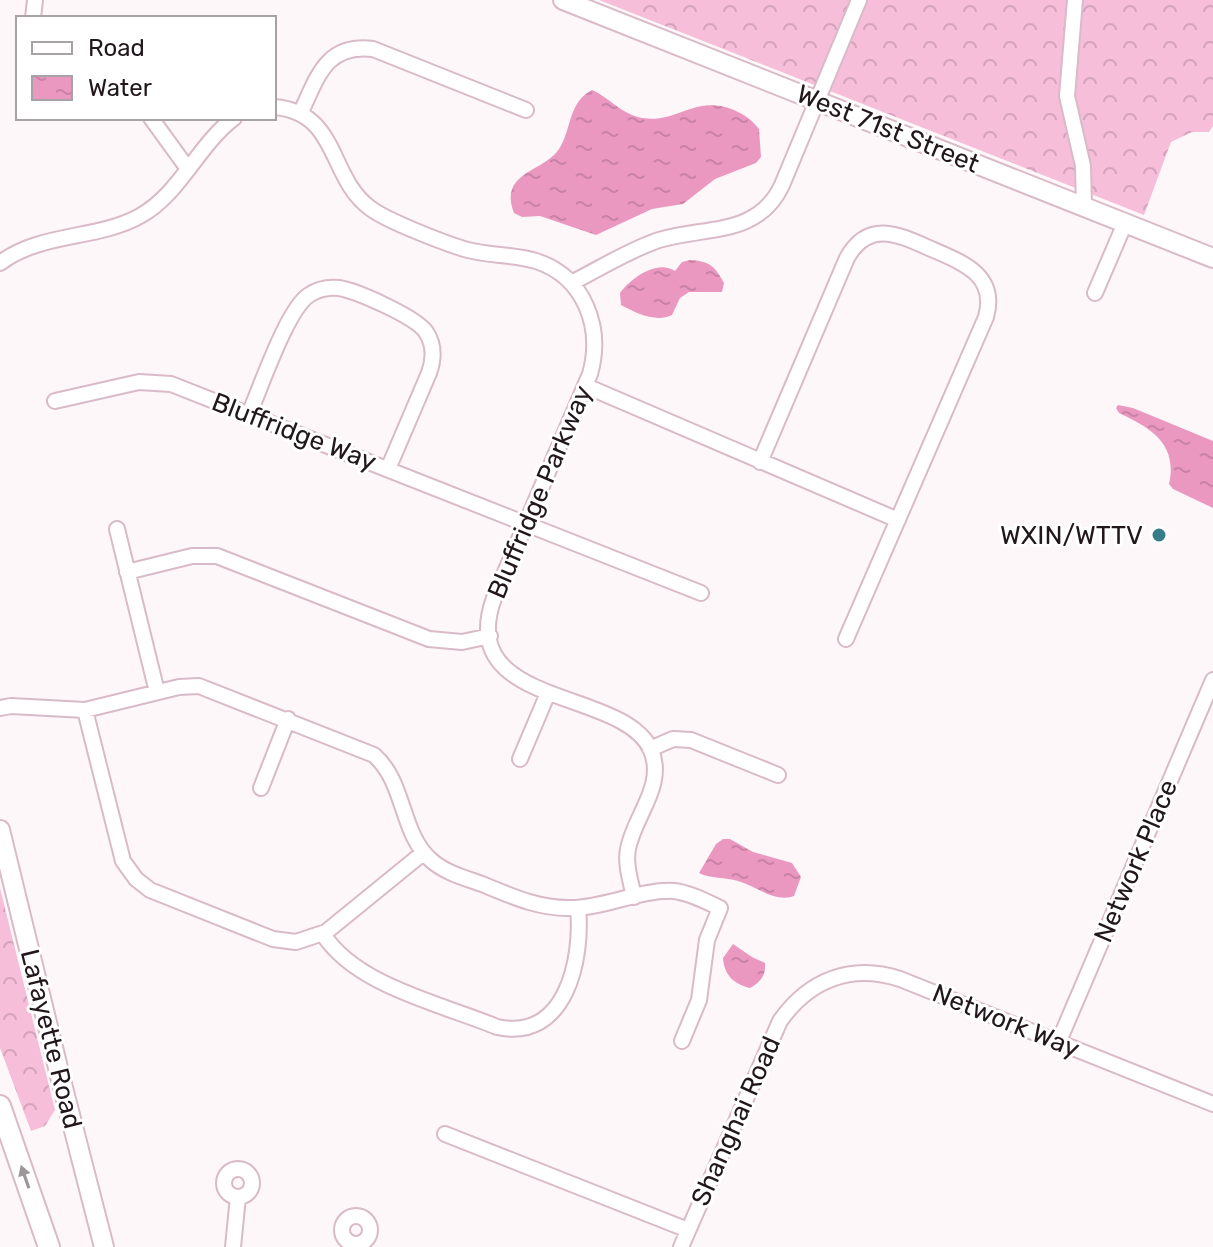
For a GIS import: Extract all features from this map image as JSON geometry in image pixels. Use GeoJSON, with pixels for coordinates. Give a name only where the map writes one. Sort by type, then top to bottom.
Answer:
{"type":"FeatureCollection","features":[{"type":"Feature","properties":{"kind":"highway"},"geometry":{"type":"LineString","coordinates":[[0,1106],[49,1247]]}},
{"type":"Feature","properties":{"kind":"main road","name":"West 71st Street"},"geometry":{"type":"LineString","coordinates":[[563,0],[1213,258]]}},
{"type":"Feature","properties":{"kind":"main road","name":"Lafayette Road"},"geometry":{"type":"LineString","coordinates":[[0,830],[104,1247]]}},
{"type":"Feature","properties":{"kind":"street"},"geometry":{"type":"LineString","coordinates":[[276,108],[300,114],[322,132],[353,191],[369,207],[463,249],[537,262],[561,274],[571,283],[650,243],[731,228],[760,214],[780,190],[859,0]]}},
{"type":"Feature","properties":{"kind":"street"},"geometry":{"type":"LineString","coordinates":[[1075,0],[1067,96],[1083,166],[1084,207]]}},
{"type":"Feature","properties":{"kind":"street"},"geometry":{"type":"LineString","coordinates":[[300,114],[327,62],[342,52],[360,48],[373,49],[526,110]]}},
{"type":"Feature","properties":{"kind":"street"},"geometry":{"type":"LineString","coordinates":[[152,120],[188,169]]}},
{"type":"Feature","properties":{"kind":"street"},"geometry":{"type":"LineString","coordinates":[[0,263],[24,248],[137,218],[160,202],[232,120]]}},
{"type":"Feature","properties":{"kind":"street"},"geometry":{"type":"LineString","coordinates":[[1095,293],[1125,223]]}},
{"type":"Feature","properties":{"kind":"street"},"geometry":{"type":"LineString","coordinates":[[760,462],[850,254],[858,244],[874,235],[888,233],[904,237],[972,268],[985,286],[988,308],[984,322],[846,639]]}},
{"type":"Feature","properties":{"kind":"street","name":"Bluffridge Parkway"},"geometry":{"type":"LineString","coordinates":[[571,283],[587,306],[594,328],[594,360],[586,386],[491,606],[490,636],[495,653],[508,671],[522,681],[624,723],[641,735],[650,749]]}},
{"type":"Feature","properties":{"kind":"street"},"geometry":{"type":"LineString","coordinates":[[249,414],[293,314],[303,299],[332,288],[346,290],[414,320],[429,337],[433,355],[429,373],[388,469]]}},
{"type":"Feature","properties":{"kind":"street","name":"Bluffridge Way"},"geometry":{"type":"LineString","coordinates":[[55,401],[136,382],[160,381],[701,593]]}},
{"type":"Feature","properties":{"kind":"street"},"geometry":{"type":"LineString","coordinates":[[586,386],[898,520]]}},
{"type":"Feature","properties":{"kind":"street"},"geometry":{"type":"LineString","coordinates":[[117,529],[157,692]]}},
{"type":"Feature","properties":{"kind":"street"},"geometry":{"type":"LineString","coordinates":[[127,572],[192,556],[217,556],[429,639],[462,642],[490,636]]}},
{"type":"Feature","properties":{"kind":"street","name":"Network Place"},"geometry":{"type":"LineString","coordinates":[[1059,1041],[1213,680]]}},
{"type":"Feature","properties":{"kind":"street"},"geometry":{"type":"LineString","coordinates":[[0,708],[85,710],[183,686],[199,686],[362,748],[380,761],[391,776],[423,853],[441,868],[519,899],[555,908],[578,908],[676,892],[692,895],[720,908],[707,940],[699,1000],[682,1041]]}},
{"type":"Feature","properties":{"kind":"street"},"geometry":{"type":"LineString","coordinates":[[520,759],[548,693]]}},
{"type":"Feature","properties":{"kind":"street"},"geometry":{"type":"LineString","coordinates":[[85,710],[120,853],[136,879],[158,894],[273,939],[287,942],[305,940],[323,934],[423,853]]}},
{"type":"Feature","properties":{"kind":"street"},"geometry":{"type":"LineString","coordinates":[[261,788],[288,719]]}},
{"type":"Feature","properties":{"kind":"street"},"geometry":{"type":"LineString","coordinates":[[634,897],[628,850],[654,780],[655,767],[650,749],[673,739],[691,740],[778,775]]}},
{"type":"Feature","properties":{"kind":"street"},"geometry":{"type":"LineString","coordinates":[[323,934],[340,956],[365,975],[497,1027],[515,1030],[543,1020],[561,999],[578,955],[578,908]]}},
{"type":"Feature","properties":{"kind":"street","name":"Network Way"},"geometry":{"type":"LineString","coordinates":[[798,998],[835,977],[859,972],[884,974],[1213,1104]]}},
{"type":"Feature","properties":{"kind":"street","name":"Shanghai Road"},"geometry":{"type":"LineString","coordinates":[[681,1247],[780,1021],[798,998]]}},
{"type":"Feature","properties":{"kind":"street"},"geometry":{"type":"LineString","coordinates":[[445,1134],[688,1230]]}},
{"type":"Feature","properties":{"kind":"street"},"geometry":{"type":"LineString","coordinates":[[233,1247],[238,1197]]}},
{"type":"Feature","properties":{"kind":"green space"},"geometry":{"type":"Polygon","coordinates":[[[599,0],[1213,0],[1213,126],[1209,132],[1192,132],[1171,142],[1144,215],[599,0]]]}},
{"type":"Feature","properties":{"kind":"green space"},"geometry":{"type":"Polygon","coordinates":[[[0,888],[55,1110],[45,1126],[31,1131],[0,1048],[0,888]]]}},
{"type":"Feature","properties":{"kind":"water"},"geometry":{"type":"Polygon","coordinates":[[[592,90],[628,113],[642,118],[666,117],[708,105],[734,110],[759,129],[761,157],[756,163],[715,179],[683,204],[652,209],[596,235],[540,216],[522,217],[514,213],[511,199],[517,181],[559,149],[574,109],[592,90]]]}},
{"type":"Feature","properties":{"kind":"water"},"geometry":{"type":"Polygon","coordinates":[[[682,262],[707,263],[714,269],[724,283],[722,292],[689,292],[680,298],[672,315],[659,318],[621,305],[620,293],[637,276],[660,267],[675,271],[682,262]]]}},
{"type":"Feature","properties":{"kind":"water"},"geometry":{"type":"Polygon","coordinates":[[[1118,405],[1133,408],[1213,441],[1213,508],[1173,489],[1169,484],[1171,470],[1166,448],[1142,425],[1119,413],[1118,405]]]}},
{"type":"Feature","properties":{"kind":"water"},"geometry":{"type":"Polygon","coordinates":[[[730,839],[753,852],[792,863],[801,877],[794,896],[773,896],[738,881],[699,873],[716,844],[730,839]]]}},
{"type":"Feature","properties":{"kind":"water"},"geometry":{"type":"Polygon","coordinates":[[[733,944],[765,963],[762,978],[750,988],[735,981],[725,969],[723,958],[733,944]]]}},
{"type":"Feature","properties":{"kind":"place","name":"WXIN/WTTV"},"geometry":{"type":"Point","coordinates":[1159,535]}}]}
